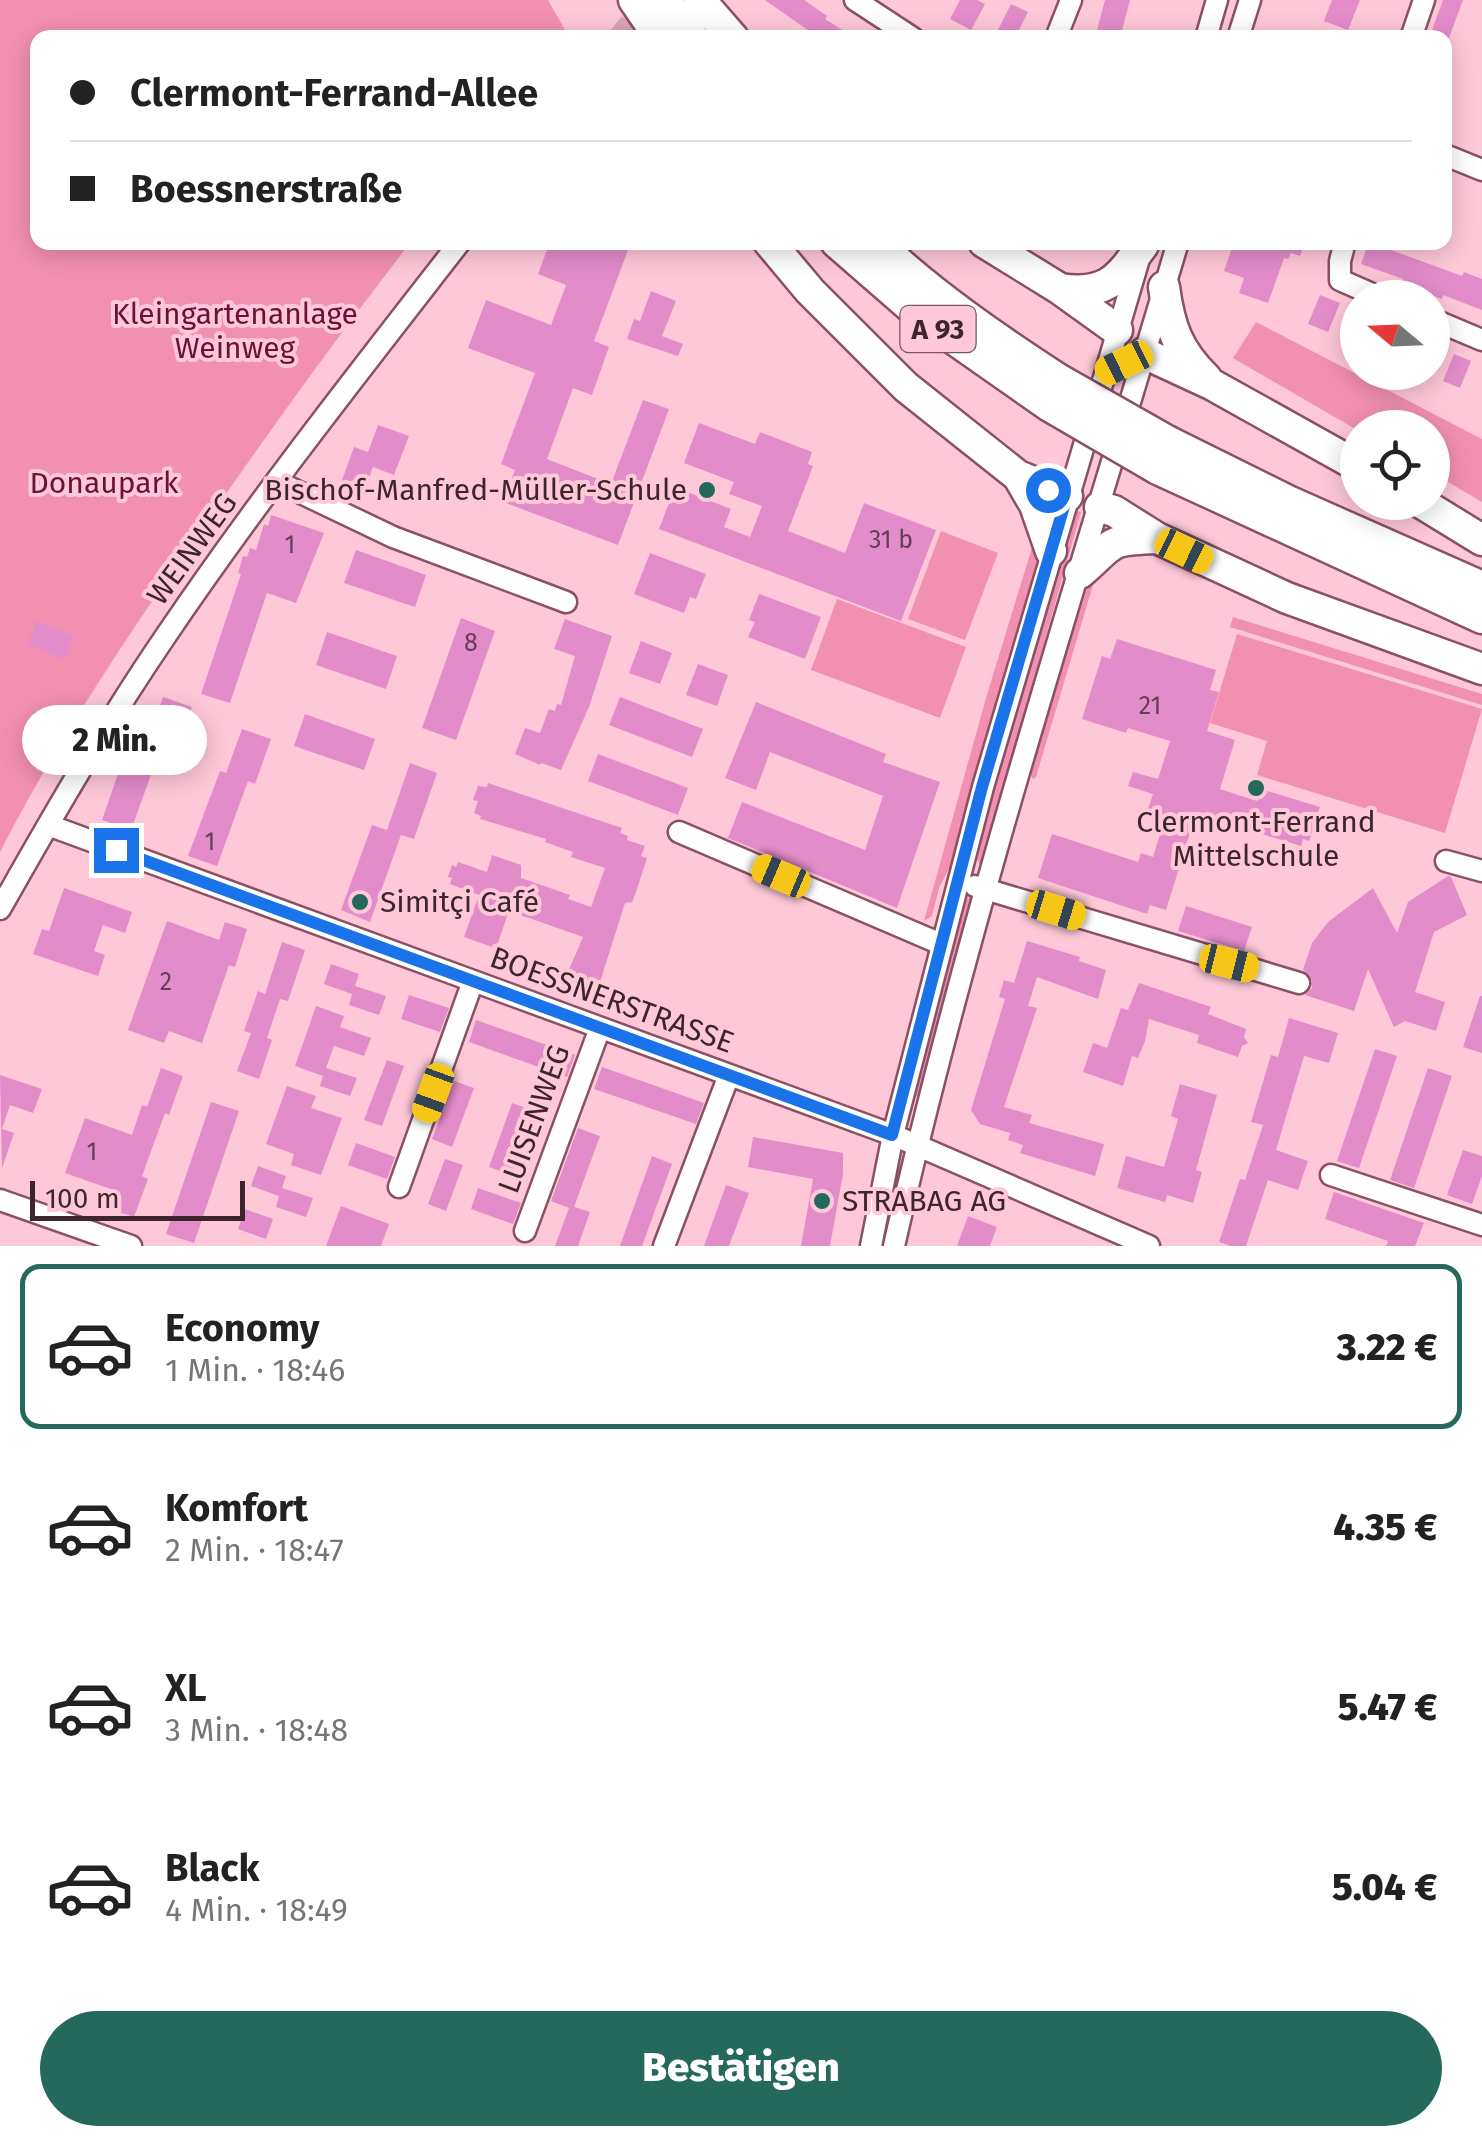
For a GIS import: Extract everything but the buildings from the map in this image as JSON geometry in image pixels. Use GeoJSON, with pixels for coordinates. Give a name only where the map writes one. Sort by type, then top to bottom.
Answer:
{"type":"FeatureCollection","features":[{"type":"Feature","properties":{"kind":"highway"},"geometry":{"type":"LineString","coordinates":[[621,0],[634,30]]}},
{"type":"Feature","properties":{"kind":"highway"},"geometry":{"type":"LineString","coordinates":[[634,0],[655,30]]}},
{"type":"Feature","properties":{"kind":"highway"},"geometry":{"type":"LineString","coordinates":[[666,0],[687,30]]}},
{"type":"Feature","properties":{"kind":"highway"},"geometry":{"type":"LineString","coordinates":[[700,0],[726,30]]}},
{"type":"Feature","properties":{"kind":"highway"},"geometry":{"type":"LineString","coordinates":[[776,250],[879,363],[958,430],[1018,476],[1067,496]]}},
{"type":"Feature","properties":{"kind":"highway","name":"A 93"},"geometry":{"type":"LineString","coordinates":[[845,250],[921,316],[1164,455],[1482,618]]}},
{"type":"Feature","properties":{"kind":"highway","name":"A 93"},"geometry":{"type":"LineString","coordinates":[[886,250],[1053,392]]}},
{"type":"Feature","properties":{"kind":"highway"},"geometry":{"type":"LineString","coordinates":[[997,250],[1118,330]]}},
{"type":"Feature","properties":{"kind":"highway"},"geometry":{"type":"LineString","coordinates":[[1060,290],[1082,292],[1108,285],[1138,250]]}},
{"type":"Feature","properties":{"kind":"highway"},"geometry":{"type":"LineString","coordinates":[[1164,287],[1172,334],[1211,384]]}},
{"type":"Feature","properties":{"kind":"highway"},"geometry":{"type":"LineString","coordinates":[[1144,353],[1211,384],[1340,456]]}},
{"type":"Feature","properties":{"kind":"highway","name":"A 93"},"geometry":{"type":"LineString","coordinates":[[1164,455],[1288,501],[1482,587]]}},
{"type":"Feature","properties":{"kind":"highway"},"geometry":{"type":"LineString","coordinates":[[1018,476],[1051,551]]}},
{"type":"Feature","properties":{"kind":"highway"},"geometry":{"type":"LineString","coordinates":[[1100,506],[1157,538],[1287,598],[1482,669]]}},
{"type":"Feature","properties":{"kind":"highway"},"geometry":{"type":"LineString","coordinates":[[1449,520],[1482,540]]}},
{"type":"Feature","properties":{"kind":"highway"},"geometry":{"type":"LineString","coordinates":[[1080,573],[1113,542],[1157,538]]}},
{"type":"Feature","properties":{"kind":"street"},"geometry":{"type":"LineString","coordinates":[[1059,30],[1071,0]]}},
{"type":"Feature","properties":{"kind":"street"},"geometry":{"type":"LineString","coordinates":[[1209,30],[1218,0]]}},
{"type":"Feature","properties":{"kind":"street"},"geometry":{"type":"LineString","coordinates":[[1241,30],[1250,0]]}},
{"type":"Feature","properties":{"kind":"street"},"geometry":{"type":"LineString","coordinates":[[1414,30],[1424,0]]}},
{"type":"Feature","properties":{"kind":"street"},"geometry":{"type":"LineString","coordinates":[[865,3],[902,30]]}},
{"type":"Feature","properties":{"kind":"street"},"geometry":{"type":"LineString","coordinates":[[1452,158],[1482,170]]}},
{"type":"Feature","properties":{"kind":"street","name":"WEINWEG"},"geometry":{"type":"LineString","coordinates":[[0,910],[164,638],[454,250]]}},
{"type":"Feature","properties":{"kind":"street"},"geometry":{"type":"LineString","coordinates":[[872,1246],[892,1135],[958,881],[1141,250]]}},
{"type":"Feature","properties":{"kind":"street"},"geometry":{"type":"LineString","coordinates":[[894,1246],[985,889],[1176,250]]}},
{"type":"Feature","properties":{"kind":"street"},"geometry":{"type":"LineString","coordinates":[[1340,280],[1343,250]]}},
{"type":"Feature","properties":{"kind":"street"},"geometry":{"type":"LineString","coordinates":[[1450,327],[1482,340]]}},
{"type":"Feature","properties":{"kind":"street"},"geometry":{"type":"LineString","coordinates":[[1118,330],[1144,353]]}},
{"type":"Feature","properties":{"kind":"street"},"geometry":{"type":"LineString","coordinates":[[1105,372],[1144,353]]}},
{"type":"Feature","properties":{"kind":"street"},"geometry":{"type":"LineString","coordinates":[[1067,496],[1110,474]]}},
{"type":"Feature","properties":{"kind":"street"},"geometry":{"type":"LineString","coordinates":[[278,482],[393,537],[566,602]]}},
{"type":"Feature","properties":{"kind":"street"},"geometry":{"type":"LineString","coordinates":[[1067,496],[1100,506]]}},
{"type":"Feature","properties":{"kind":"street","name":"BOESSNERSTRASSE"},"geometry":{"type":"LineString","coordinates":[[48,825],[892,1135],[1150,1246]]}},
{"type":"Feature","properties":{"kind":"street"},"geometry":{"type":"LineString","coordinates":[[680,832],[941,944]]}},
{"type":"Feature","properties":{"kind":"street"},"geometry":{"type":"LineString","coordinates":[[1446,861],[1482,872]]}},
{"type":"Feature","properties":{"kind":"street"},"geometry":{"type":"LineString","coordinates":[[958,881],[1299,983]]}},
{"type":"Feature","properties":{"kind":"street"},"geometry":{"type":"LineString","coordinates":[[399,1187],[473,981]]}},
{"type":"Feature","properties":{"kind":"street","name":"LUISENWEG"},"geometry":{"type":"LineString","coordinates":[[525,1232],[600,1028]]}},
{"type":"Feature","properties":{"kind":"street"},"geometry":{"type":"LineString","coordinates":[[664,1246],[729,1075]]}},
{"type":"Feature","properties":{"kind":"street"},"geometry":{"type":"LineString","coordinates":[[1331,1175],[1482,1225]]}},
{"type":"Feature","properties":{"kind":"street"},"geometry":{"type":"LineString","coordinates":[[0,1200],[131,1246]]}},
{"type":"Feature","properties":{"kind":"green space"},"geometry":{"type":"Polygon","coordinates":[[[0,0],[548,0],[565,30],[30,30],[30,250],[405,250],[272,429],[141,618],[67,733],[0,852],[0,0]]]}},
{"type":"Feature","properties":{"kind":"green space"},"geometry":{"type":"Polygon","coordinates":[[[1256,322],[1340,365],[1340,390],[1387,390],[1426,410],[1340,410],[1340,420],[1233,358],[1256,322]]]}},
{"type":"Feature","properties":{"kind":"green space"},"geometry":{"type":"Polygon","coordinates":[[[1450,422],[1482,439],[1482,502],[1450,483],[1450,422]]]}},
{"type":"Feature","properties":{"kind":"green space"},"geometry":{"type":"Polygon","coordinates":[[[1071,509],[1081,512],[981,868],[977,858],[991,804],[992,780],[1071,509]]]}},
{"type":"Feature","properties":{"kind":"green space"},"geometry":{"type":"Polygon","coordinates":[[[941,531],[998,553],[965,640],[908,619],[941,531]]]}},
{"type":"Feature","properties":{"kind":"green space"},"geometry":{"type":"Polygon","coordinates":[[[1037,531],[1037,560],[1031,586],[950,867],[939,888],[932,916],[924,921],[986,698],[1037,531]]]}},
{"type":"Feature","properties":{"kind":"green space"},"geometry":{"type":"Polygon","coordinates":[[[1101,558],[1033,779],[1027,770],[1094,568],[1101,558]]]}},
{"type":"Feature","properties":{"kind":"green space"},"geometry":{"type":"Polygon","coordinates":[[[837,599],[966,647],[940,718],[811,670],[837,599]]]}},
{"type":"Feature","properties":{"kind":"green space"},"geometry":{"type":"Polygon","coordinates":[[[1233,617],[1482,694],[1482,705],[1230,627],[1233,617]]]}},
{"type":"Feature","properties":{"kind":"green space"},"geometry":{"type":"Polygon","coordinates":[[[1237,634],[1482,709],[1445,833],[1257,775],[1267,741],[1210,723],[1237,634]]]}},
{"type":"Feature","properties":{"kind":"green space"},"geometry":{"type":"Polygon","coordinates":[[[972,895],[919,1098],[915,1096],[959,905],[972,895]]]}},
{"type":"Feature","properties":{"kind":"tunnel"},"geometry":{"type":"LineString","coordinates":[[624,30],[648,0]]}},
{"type":"Feature","properties":{"kind":"place","name":"Bischof-Manfred-Müller-Schule"},"geometry":{"type":"Point","coordinates":[707,490]}},
{"type":"Feature","properties":{"kind":"place","name":"Clermont-Ferrand Mittelschule"},"geometry":{"type":"Point","coordinates":[1256,788]}},
{"type":"Feature","properties":{"kind":"place","name":"Simitçi Café"},"geometry":{"type":"Point","coordinates":[360,902]}},
{"type":"Feature","properties":{"kind":"place","name":"STRABAG AG"},"geometry":{"type":"Point","coordinates":[822,1201]}},
{"type":"Feature","properties":{"kind":"route"},"geometry":{"type":"LineString","coordinates":[[116,850],[892,1135],[982,787],[1067,496],[1048,490]]}},
{"type":"Feature","properties":{"kind":"park label","name":"Kleingartenanlage Weinweg"},"geometry":{"type":"Point","coordinates":[235,331]}},
{"type":"Feature","properties":{"kind":"park label","name":"Donaupark"},"geometry":{"type":"Point","coordinates":[104,483]}}]}
